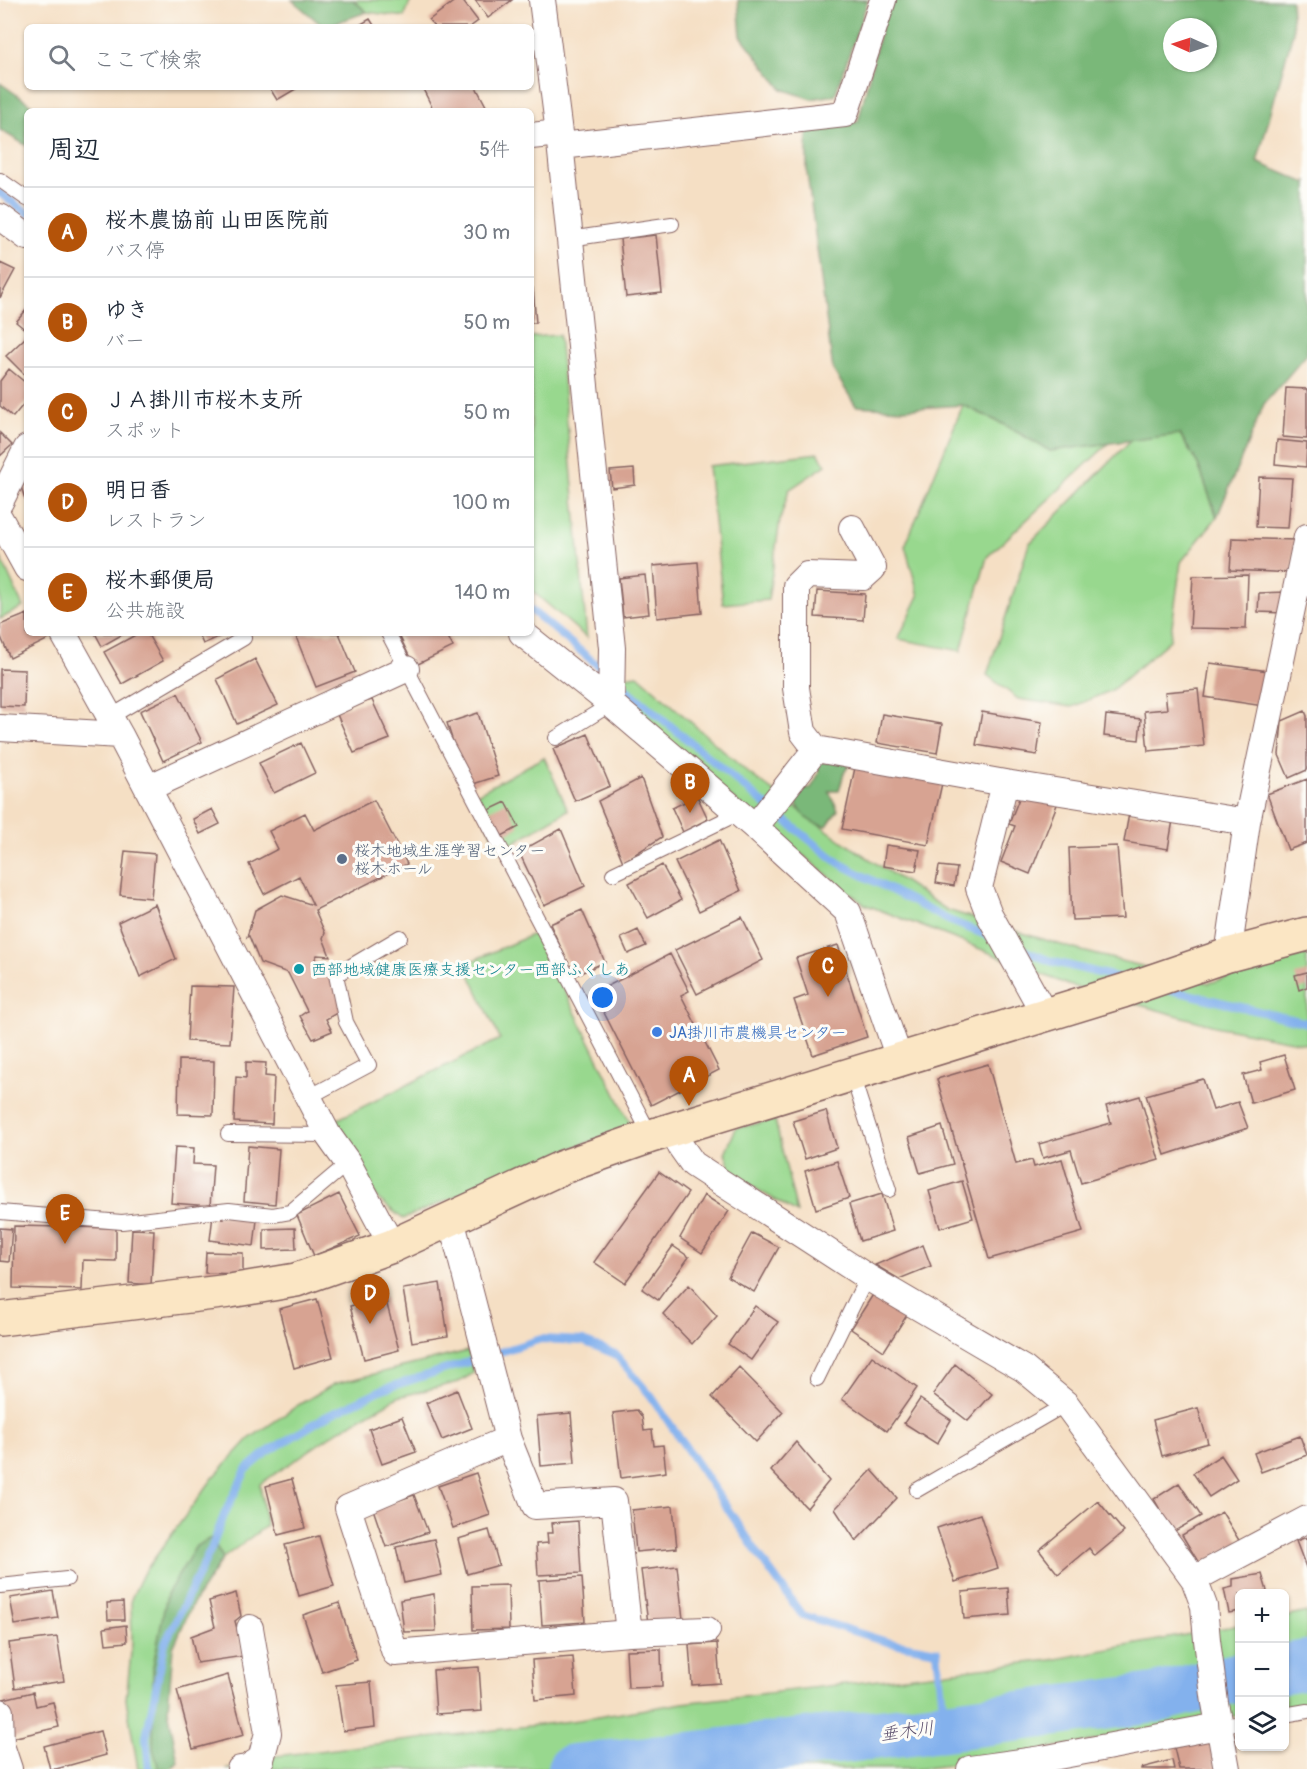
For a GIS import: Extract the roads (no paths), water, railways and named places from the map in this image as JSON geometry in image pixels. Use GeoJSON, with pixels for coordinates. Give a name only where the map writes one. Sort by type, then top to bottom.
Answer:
{"type":"FeatureCollection","features":[{"type":"Feature","properties":{"kind":"street"},"geometry":{"type":"LineString","coordinates":[[542,0],[560,139],[612,648],[611,704]]}},
{"type":"Feature","properties":{"kind":"street"},"geometry":{"type":"LineString","coordinates":[[534,136],[560,139],[845,114],[883,0]]}},
{"type":"Feature","properties":{"kind":"street"},"geometry":{"type":"LineString","coordinates":[[0,217],[24,235]]}},
{"type":"Feature","properties":{"kind":"street"},"geometry":{"type":"LineString","coordinates":[[0,502],[24,454]]}},
{"type":"Feature","properties":{"kind":"street"},"geometry":{"type":"LineString","coordinates":[[0,519],[24,563]]}},
{"type":"Feature","properties":{"kind":"street"},"geometry":{"type":"LineString","coordinates":[[852,528],[873,568],[863,577],[807,575],[796,586],[796,688],[803,732],[816,749],[1005,783],[1247,822]]}},
{"type":"Feature","properties":{"kind":"street"},"geometry":{"type":"LineString","coordinates":[[1228,955],[1247,822],[1307,537]]}},
{"type":"Feature","properties":{"kind":"street"},"geometry":{"type":"LineString","coordinates":[[65,636],[148,788],[328,1135],[348,1162],[392,1246]]}},
{"type":"Feature","properties":{"kind":"street"},"geometry":{"type":"LineString","coordinates":[[526,636],[750,821],[848,912],[900,1061]]}},
{"type":"Feature","properties":{"kind":"street"},"geometry":{"type":"LineString","coordinates":[[148,788],[406,669]]}},
{"type":"Feature","properties":{"kind":"street"},"geometry":{"type":"LineString","coordinates":[[0,728],[115,726]]}},
{"type":"Feature","properties":{"kind":"street"},"geometry":{"type":"LineString","coordinates":[[750,821],[781,793],[816,749]]}},
{"type":"Feature","properties":{"kind":"street"},"geometry":{"type":"LineString","coordinates":[[1005,783],[980,888],[989,914],[1045,1015]]}},
{"type":"Feature","properties":{"kind":"street"},"geometry":{"type":"LineString","coordinates":[[0,1319],[230,1291],[296,1280],[392,1246],[563,1167],[663,1133],[1123,991],[1228,955],[1307,934]]}},
{"type":"Feature","properties":{"kind":"street"},"geometry":{"type":"LineString","coordinates":[[663,1133],[681,1147],[693,1164],[867,1277],[1024,1369],[1066,1404],[1194,1579],[1204,1606],[1206,1640],[1224,1717],[1227,1769]]}},
{"type":"Feature","properties":{"kind":"street"},"geometry":{"type":"LineString","coordinates":[[452,1219],[508,1439],[535,1506],[614,1502],[629,1633]]}},
{"type":"Feature","properties":{"kind":"street"},"geometry":{"type":"LineString","coordinates":[[508,1439],[348,1508],[395,1653],[629,1633],[707,1630]]}},
{"type":"Feature","properties":{"kind":"street"},"geometry":{"type":"LineString","coordinates":[[1194,1579],[1307,1519]]}},
{"type":"Feature","properties":{"kind":"street"},"geometry":{"type":"LineString","coordinates":[[245,1769],[261,1759],[268,1733],[250,1628]]}},
{"type":"Feature","properties":{"kind":"street"},"geometry":{"type":"LineString","coordinates":[[0,1712],[1,1745],[9,1769]]}},
{"type":"Feature","properties":{"kind":"street"},"geometry":{"type":"LineString","coordinates":[[970,1769],[1042,1759],[1224,1717]]}},
{"type":"Feature","properties":{"kind":"lane"},"geometry":{"type":"LineString","coordinates":[[0,180],[24,197]]}},
{"type":"Feature","properties":{"kind":"lane"},"geometry":{"type":"LineString","coordinates":[[569,239],[672,224]]}},
{"type":"Feature","properties":{"kind":"lane"},"geometry":{"type":"LineString","coordinates":[[115,726],[244,638],[243,636]]}},
{"type":"Feature","properties":{"kind":"lane"},"geometry":{"type":"LineString","coordinates":[[390,636],[663,1133]]}},
{"type":"Feature","properties":{"kind":"lane"},"geometry":{"type":"LineString","coordinates":[[556,738],[611,704]]}},
{"type":"Feature","properties":{"kind":"lane"},"geometry":{"type":"LineString","coordinates":[[613,874],[750,821]]}},
{"type":"Feature","properties":{"kind":"lane"},"geometry":{"type":"LineString","coordinates":[[309,1097],[369,1065],[346,1022],[336,975],[400,938]]}},
{"type":"Feature","properties":{"kind":"lane"},"geometry":{"type":"LineString","coordinates":[[852,1076],[889,1190]]}},
{"type":"Feature","properties":{"kind":"lane"},"geometry":{"type":"LineString","coordinates":[[228,1134],[328,1135]]}},
{"type":"Feature","properties":{"kind":"lane"},"geometry":{"type":"LineString","coordinates":[[0,1212],[122,1222],[229,1210],[273,1215],[290,1212],[348,1162]]}},
{"type":"Feature","properties":{"kind":"lane"},"geometry":{"type":"LineString","coordinates":[[817,1379],[867,1277]]}},
{"type":"Feature","properties":{"kind":"lane"},"geometry":{"type":"LineString","coordinates":[[917,1490],[1066,1404]]}},
{"type":"Feature","properties":{"kind":"lane"},"geometry":{"type":"LineString","coordinates":[[0,1586],[67,1579]]}},
{"type":"Feature","properties":{"kind":"lane"},"geometry":{"type":"LineString","coordinates":[[1289,1714],[1307,1711]]}},
{"type":"Feature","properties":{"kind":"waterway"},"geometry":{"type":"LineString","coordinates":[[0,193],[24,211]]}},
{"type":"Feature","properties":{"kind":"waterway"},"geometry":{"type":"LineString","coordinates":[[534,612],[607,673]]}},
{"type":"Feature","properties":{"kind":"waterway"},"geometry":{"type":"LineString","coordinates":[[617,681],[839,863],[948,920],[996,939]]}},
{"type":"Feature","properties":{"kind":"waterway"},"geometry":{"type":"LineString","coordinates":[[1016,947],[1050,961],[1124,979]]}},
{"type":"Feature","properties":{"kind":"waterway"},"geometry":{"type":"LineString","coordinates":[[1163,988],[1307,1023]]}},
{"type":"Feature","properties":{"kind":"waterway"},"geometry":{"type":"LineString","coordinates":[[149,1769],[146,1737],[165,1643],[211,1549],[246,1470],[266,1453],[325,1417],[383,1389],[541,1339],[583,1341],[615,1354],[651,1396],[802,1615],[887,1642],[937,1651],[945,1726]]}},
{"type":"Feature","properties":{"kind":"waterway","name":"垂木川"},"geometry":{"type":"LineString","coordinates":[[1289,1668],[1307,1665]]}},
{"type":"Feature","properties":{"kind":"waterway","name":"垂木川"},"geometry":{"type":"LineString","coordinates":[[572,1769],[945,1726],[1155,1698],[1235,1678]]}},
{"type":"Feature","properties":{"kind":"place","name":"ゆき"},"geometry":{"type":"Point","coordinates":[690,813]}},
{"type":"Feature","properties":{"kind":"place","name":"桜木地域生涯学習センター 桜木ホール"},"geometry":{"type":"Point","coordinates":[342,859]}},
{"type":"Feature","properties":{"kind":"place","name":"西部地域健康医療支援センター西部ふくしあ"},"geometry":{"type":"Point","coordinates":[299,969]}},
{"type":"Feature","properties":{"kind":"place","name":"ＪＡ掛川市桜木支所"},"geometry":{"type":"Point","coordinates":[828,997]}},
{"type":"Feature","properties":{"kind":"place","name":"JA掛川市農機具センター"},"geometry":{"type":"Point","coordinates":[657,1032]}},
{"type":"Feature","properties":{"kind":"place","name":"桜木農協前 山田医院前"},"geometry":{"type":"Point","coordinates":[689,1106]}},
{"type":"Feature","properties":{"kind":"place","name":"桜木郵便局"},"geometry":{"type":"Point","coordinates":[65,1244]}},
{"type":"Feature","properties":{"kind":"place","name":"明日香"},"geometry":{"type":"Point","coordinates":[370,1324]}}]}
